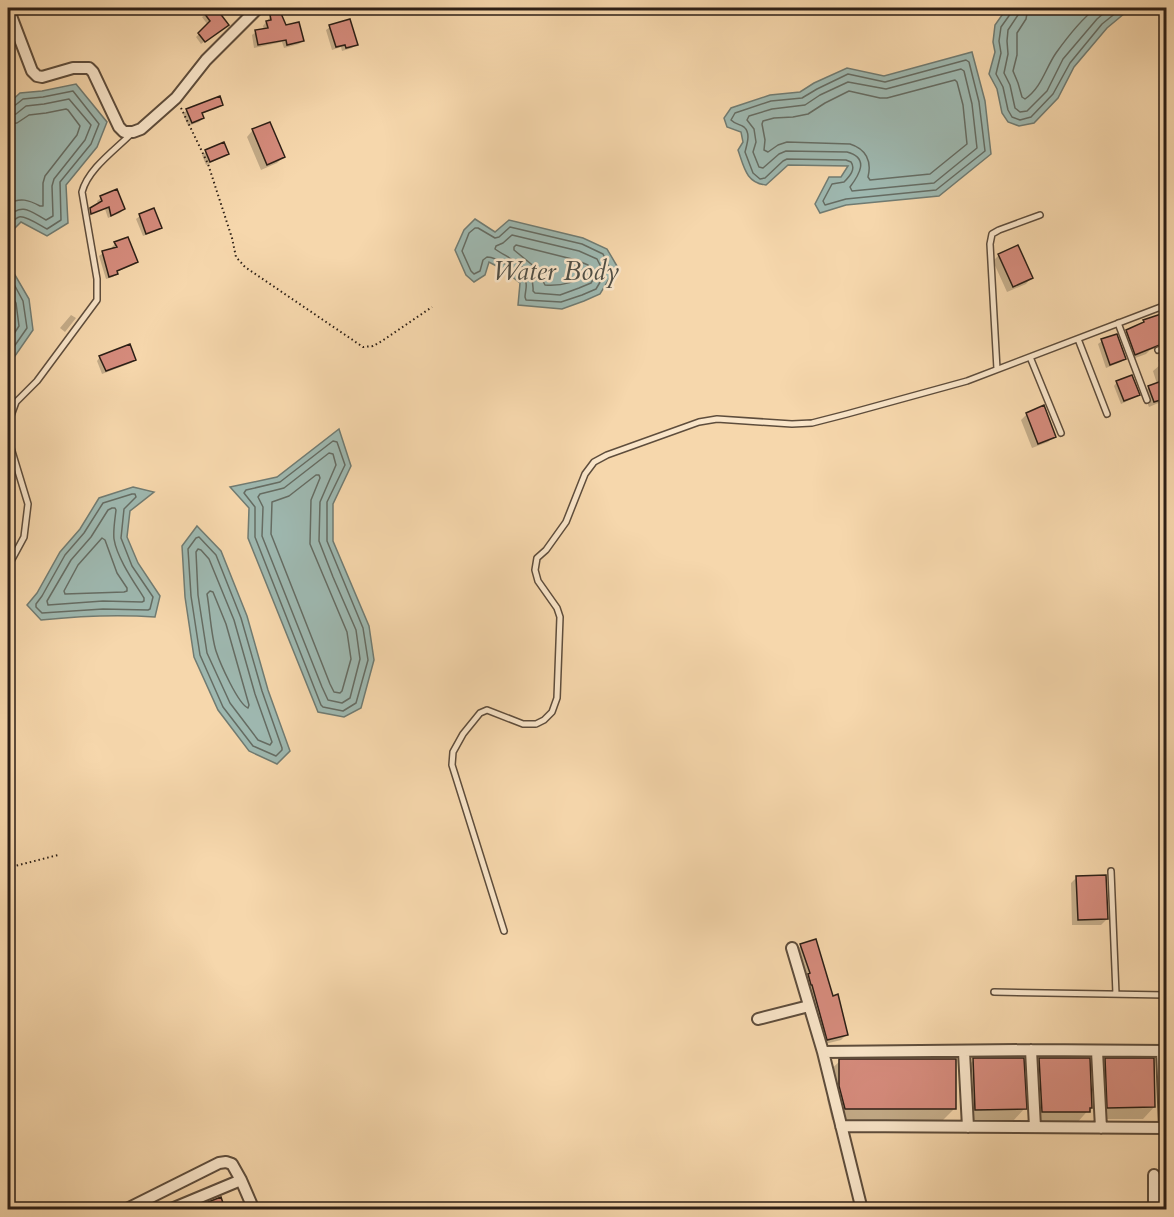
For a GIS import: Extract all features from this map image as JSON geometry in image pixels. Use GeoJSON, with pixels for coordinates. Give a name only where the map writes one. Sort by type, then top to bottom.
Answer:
{"type":"FeatureCollection","features":[{"type":"Feature","properties":{"kind":"street"},"geometry":{"type":"LineString","coordinates":[[8,8],[32,71],[42,77],[73,68],[89,68],[119,127],[124,132],[141,129],[176,98],[206,60],[258,8]]}},
{"type":"Feature","properties":{"kind":"street"},"geometry":{"type":"LineString","coordinates":[[792,948],[823,1052],[862,1209]]}},
{"type":"Feature","properties":{"kind":"street"},"geometry":{"type":"LineString","coordinates":[[758,1019],[809,1006]]}},
{"type":"Feature","properties":{"kind":"street"},"geometry":{"type":"LineString","coordinates":[[1031,1050],[1035,1127]]}},
{"type":"Feature","properties":{"kind":"street"},"geometry":{"type":"LineString","coordinates":[[1097,1051],[1101,1128]]}},
{"type":"Feature","properties":{"kind":"street"},"geometry":{"type":"LineString","coordinates":[[823,1052],[1164,1051],[1166,1128],[841,1126]]}},
{"type":"Feature","properties":{"kind":"street"},"geometry":{"type":"LineString","coordinates":[[964,1052],[968,1127]]}},
{"type":"Feature","properties":{"kind":"street"},"geometry":{"type":"LineString","coordinates":[[125,1209],[219,1163],[226,1162],[231,1164],[241,1180],[254,1209]]}},
{"type":"Feature","properties":{"kind":"street"},"geometry":{"type":"LineString","coordinates":[[1154,1175],[1154,1209]]}},
{"type":"Feature","properties":{"kind":"street"},"geometry":{"type":"LineString","coordinates":[[169,1209],[241,1180]]}},
{"type":"Feature","properties":{"kind":"lane"},"geometry":{"type":"LineString","coordinates":[[8,563],[24,537],[28,504],[11,448],[9,421],[16,402],[37,381],[97,300],[97,279],[82,192],[84,183],[91,173],[133,132]]}},
{"type":"Feature","properties":{"kind":"lane"},"geometry":{"type":"LineString","coordinates":[[997,369],[990,244],[992,234],[1040,215]]}},
{"type":"Feature","properties":{"kind":"lane"},"geometry":{"type":"LineString","coordinates":[[504,931],[452,765],[453,752],[463,734],[480,713],[487,710],[523,724],[536,724],[552,712],[557,698],[560,617],[557,608],[538,581],[535,570],[537,558],[546,550],[566,522],[585,474],[594,462],[607,455],[699,422],[717,420],[812,423],[967,381],[1167,305]]}},
{"type":"Feature","properties":{"kind":"lane"},"geometry":{"type":"LineString","coordinates":[[1118,323],[1147,400]]}},
{"type":"Feature","properties":{"kind":"lane"},"geometry":{"type":"LineString","coordinates":[[1078,339],[1107,414]]}},
{"type":"Feature","properties":{"kind":"lane"},"geometry":{"type":"LineString","coordinates":[[1158,350],[1167,347]]}},
{"type":"Feature","properties":{"kind":"lane"},"geometry":{"type":"LineString","coordinates":[[1030,357],[1061,433]]}},
{"type":"Feature","properties":{"kind":"lane"},"geometry":{"type":"LineString","coordinates":[[1111,871],[1116,994]]}},
{"type":"Feature","properties":{"kind":"lane"},"geometry":{"type":"LineString","coordinates":[[994,992],[1167,995]]}},
{"type":"Feature","properties":{"kind":"path"},"geometry":{"type":"LineString","coordinates":[[176,98],[208,164],[236,256],[245,267],[363,347],[382,342],[432,307]]}},
{"type":"Feature","properties":{"kind":"path"},"geometry":{"type":"LineString","coordinates":[[8,864],[15,866],[58,855]]}},
{"type":"Feature","properties":{"kind":"water"},"geometry":{"type":"Polygon","coordinates":[[[1007,8],[1131,8],[1107,28],[1074,67],[1058,98],[1034,123],[1019,126],[1008,122],[1002,113],[997,89],[989,74],[995,52],[993,42],[995,25],[1007,8]]]}},
{"type":"Feature","properties":{"kind":"water"},"geometry":{"type":"Polygon","coordinates":[[[972,52],[985,101],[991,154],[939,196],[846,205],[820,213],[815,204],[829,177],[841,177],[848,166],[788,165],[766,185],[759,184],[750,178],[742,162],[738,150],[743,142],[741,132],[727,127],[724,118],[731,108],[770,95],[800,92],[847,68],[884,76],[972,52]]]}},
{"type":"Feature","properties":{"kind":"water"},"geometry":{"type":"Polygon","coordinates":[[[76,84],[107,122],[97,147],[66,185],[68,223],[47,236],[21,222],[8,235],[8,104],[20,93],[76,84]]]}},
{"type":"Feature","properties":{"kind":"water","name":"Water Body"},"geometry":{"type":"Polygon","coordinates":[[[475,219],[495,232],[509,220],[583,238],[607,249],[617,266],[600,294],[584,301],[562,309],[518,305],[520,283],[502,269],[489,262],[485,275],[474,282],[466,275],[455,250],[464,230],[475,219]]]}},
{"type":"Feature","properties":{"kind":"water"},"geometry":{"type":"Polygon","coordinates":[[[8,263],[29,299],[33,330],[15,356],[8,361],[8,263]]]}},
{"type":"Feature","properties":{"kind":"water"},"geometry":{"type":"Polygon","coordinates":[[[339,429],[351,466],[333,504],[333,541],[369,626],[374,660],[361,708],[344,717],[318,712],[248,538],[249,508],[230,487],[277,477],[339,429]]]}},
{"type":"Feature","properties":{"kind":"water"},"geometry":{"type":"Polygon","coordinates":[[[133,487],[154,492],[130,511],[127,537],[138,563],[160,596],[155,617],[98,616],[41,620],[27,605],[37,593],[60,552],[80,529],[99,498],[133,487]]]}},
{"type":"Feature","properties":{"kind":"water"},"geometry":{"type":"Polygon","coordinates":[[[197,526],[221,551],[247,616],[268,690],[290,751],[277,764],[249,751],[218,710],[194,657],[185,597],[182,546],[197,526]]]}},
{"type":"Feature","properties":{"kind":"building"},"geometry":{"type":"Polygon","coordinates":[[[216,8],[229,25],[205,42],[198,33],[210,21],[204,13],[216,8]]]}},
{"type":"Feature","properties":{"kind":"building"},"geometry":{"type":"Polygon","coordinates":[[[280,11],[286,25],[299,22],[304,41],[287,45],[286,40],[258,45],[255,30],[268,28],[266,21],[271,20],[270,15],[280,11]]]}},
{"type":"Feature","properties":{"kind":"building"},"geometry":{"type":"Polygon","coordinates":[[[350,19],[358,45],[346,48],[345,45],[336,47],[329,25],[350,19]]]}},
{"type":"Feature","properties":{"kind":"building"},"geometry":{"type":"Polygon","coordinates":[[[220,96],[223,105],[202,113],[204,118],[192,123],[186,109],[220,96]]]}},
{"type":"Feature","properties":{"kind":"building"},"geometry":{"type":"Polygon","coordinates":[[[270,122],[285,157],[267,165],[252,129],[270,122]]]}},
{"type":"Feature","properties":{"kind":"building"},"geometry":{"type":"Polygon","coordinates":[[[224,142],[229,154],[210,162],[205,150],[224,142]]]}},
{"type":"Feature","properties":{"kind":"building"},"geometry":{"type":"Polygon","coordinates":[[[117,189],[125,209],[111,216],[109,207],[91,214],[90,208],[102,201],[100,196],[117,189]]]}},
{"type":"Feature","properties":{"kind":"building"},"geometry":{"type":"Polygon","coordinates":[[[154,208],[162,228],[146,234],[139,214],[154,208]]]}},
{"type":"Feature","properties":{"kind":"building"},"geometry":{"type":"Polygon","coordinates":[[[128,237],[138,262],[109,277],[102,251],[117,247],[114,242],[128,237]]]}},
{"type":"Feature","properties":{"kind":"building"},"geometry":{"type":"Polygon","coordinates":[[[1018,245],[1033,278],[1013,287],[998,254],[1018,245]]]}},
{"type":"Feature","properties":{"kind":"building"},"geometry":{"type":"Polygon","coordinates":[[[1167,312],[1167,342],[1135,355],[1126,330],[1144,322],[1143,320],[1167,312]]]}},
{"type":"Feature","properties":{"kind":"building"},"geometry":{"type":"Polygon","coordinates":[[[1117,334],[1126,359],[1110,365],[1101,339],[1117,334]]]}},
{"type":"Feature","properties":{"kind":"building"},"geometry":{"type":"Polygon","coordinates":[[[130,344],[136,360],[106,371],[99,356],[130,344]]]}},
{"type":"Feature","properties":{"kind":"building"},"geometry":{"type":"Polygon","coordinates":[[[1132,375],[1140,395],[1124,401],[1116,381],[1132,375]]]}},
{"type":"Feature","properties":{"kind":"building"},"geometry":{"type":"Polygon","coordinates":[[[1167,379],[1167,398],[1154,402],[1148,386],[1167,379]]]}},
{"type":"Feature","properties":{"kind":"building"},"geometry":{"type":"Polygon","coordinates":[[[1044,405],[1056,437],[1038,444],[1026,413],[1044,405]]]}},
{"type":"Feature","properties":{"kind":"building"},"geometry":{"type":"Polygon","coordinates":[[[1106,875],[1108,919],[1078,920],[1076,876],[1106,875]]]}},
{"type":"Feature","properties":{"kind":"building"},"geometry":{"type":"Polygon","coordinates":[[[816,939],[833,996],[838,994],[848,1035],[827,1040],[800,944],[816,939]]]}},
{"type":"Feature","properties":{"kind":"building"},"geometry":{"type":"Polygon","coordinates":[[[973,1058],[1024,1058],[1027,1109],[975,1110],[973,1058]]]}},
{"type":"Feature","properties":{"kind":"building"},"geometry":{"type":"Polygon","coordinates":[[[1039,1058],[1090,1058],[1092,1108],[1090,1112],[1042,1112],[1039,1058]]]}},
{"type":"Feature","properties":{"kind":"building"},"geometry":{"type":"Polygon","coordinates":[[[1105,1058],[1154,1058],[1155,1107],[1107,1108],[1105,1058]]]}},
{"type":"Feature","properties":{"kind":"building"},"geometry":{"type":"Polygon","coordinates":[[[839,1059],[956,1059],[956,1109],[845,1109],[839,1086],[839,1059]]]}},
{"type":"Feature","properties":{"kind":"building"},"geometry":{"type":"Polygon","coordinates":[[[221,1197],[225,1209],[190,1209],[221,1197]]]}}]}
